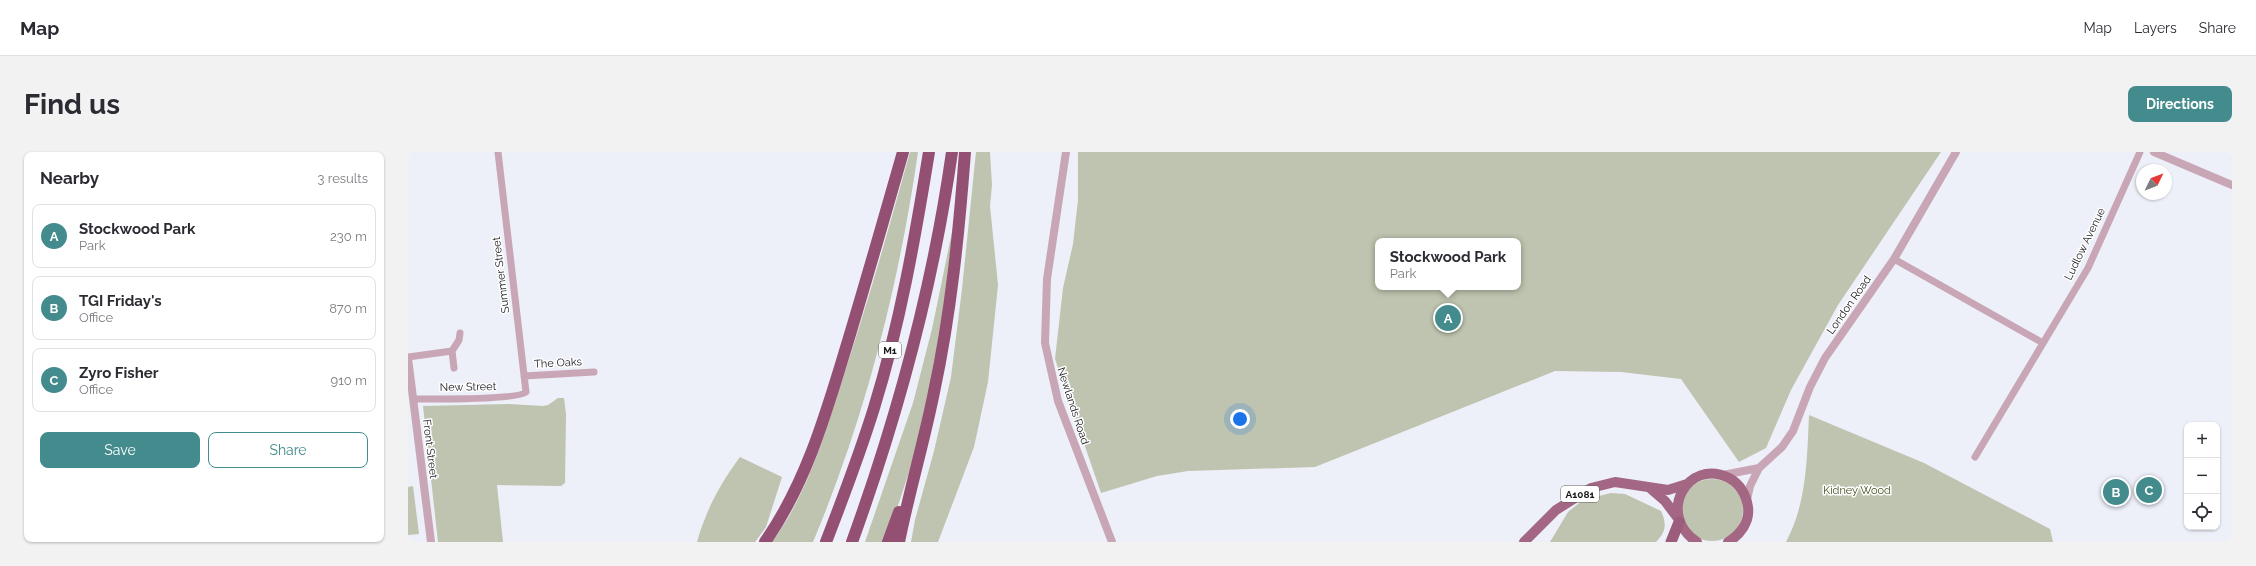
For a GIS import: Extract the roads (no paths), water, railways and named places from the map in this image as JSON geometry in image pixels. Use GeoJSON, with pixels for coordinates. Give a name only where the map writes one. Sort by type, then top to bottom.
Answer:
{"type":"FeatureCollection","features":[{"type":"Feature","properties":{"kind":"highway"},"geometry":{"type":"LineString","coordinates":[[766,542],[780,521],[797,488],[829,404],[903,152]]}},
{"type":"Feature","properties":{"kind":"highway","name":"M1"},"geometry":{"type":"LineString","coordinates":[[826,542],[874,407],[894,336],[916,234],[929,152]]}},
{"type":"Feature","properties":{"kind":"highway","name":"M1"},"geometry":{"type":"LineString","coordinates":[[852,542],[878,471],[916,341],[936,253],[952,152]]}},
{"type":"Feature","properties":{"kind":"highway"},"geometry":{"type":"LineString","coordinates":[[899,542],[934,392],[946,331],[959,231],[965,152]]}},
{"type":"Feature","properties":{"kind":"highway"},"geometry":{"type":"LineString","coordinates":[[888,542],[917,464]]}},
{"type":"Feature","properties":{"kind":"highway"},"geometry":{"type":"LineString","coordinates":[[1671,542],[1678,519]]}},
{"type":"Feature","properties":{"kind":"main road"},"geometry":{"type":"LineString","coordinates":[[1678,519],[1677,505],[1680,494],[1687,484],[1704,475],[1723,475],[1734,481],[1742,489],[1747,500],[1747,520],[1742,530],[1728,542]]}},
{"type":"Feature","properties":{"kind":"main road","name":"A1081"},"geometry":{"type":"LineString","coordinates":[[1524,542],[1556,510],[1591,488],[1615,482],[1651,489],[1668,490],[1687,484]]}},
{"type":"Feature","properties":{"kind":"main road"},"geometry":{"type":"LineString","coordinates":[[1651,489],[1665,501],[1689,537],[1697,542]]}},
{"type":"Feature","properties":{"kind":"street","name":"Summer Street"},"geometry":{"type":"LineString","coordinates":[[498,152],[526,392],[523,395]]}},
{"type":"Feature","properties":{"kind":"street","name":"Newlands Road"},"geometry":{"type":"LineString","coordinates":[[1066,152],[1047,279],[1045,343],[1058,401],[1112,542]]}},
{"type":"Feature","properties":{"kind":"street","name":"London Road"},"geometry":{"type":"LineString","coordinates":[[1747,500],[1750,486],[1759,468],[1775,455],[1788,439],[1798,419],[1810,387],[1822,364],[1894,259],[1956,152]]}},
{"type":"Feature","properties":{"kind":"street","name":"Ludlow Avenue"},"geometry":{"type":"LineString","coordinates":[[1975,457],[2088,268],[2140,152]]}},
{"type":"Feature","properties":{"kind":"street"},"geometry":{"type":"LineString","coordinates":[[2154,152],[2232,184]]}},
{"type":"Feature","properties":{"kind":"street"},"geometry":{"type":"LineString","coordinates":[[1894,259],[2043,343]]}},
{"type":"Feature","properties":{"kind":"street"},"geometry":{"type":"LineString","coordinates":[[454,368],[452,351],[459,340],[460,333]]}},
{"type":"Feature","properties":{"kind":"street"},"geometry":{"type":"LineString","coordinates":[[408,357],[452,351]]}},
{"type":"Feature","properties":{"kind":"street","name":"Front Street"},"geometry":{"type":"LineString","coordinates":[[408,357],[431,542]]}},
{"type":"Feature","properties":{"kind":"street","name":"The Oaks"},"geometry":{"type":"LineString","coordinates":[[524,376],[594,372]]}},
{"type":"Feature","properties":{"kind":"street","name":"New Street"},"geometry":{"type":"LineString","coordinates":[[413,399],[491,398],[523,395]]}},
{"type":"Feature","properties":{"kind":"street","name":"London Road"},"geometry":{"type":"LineString","coordinates":[[1723,475],[1759,468]]}},
{"type":"Feature","properties":{"kind":"place","name":"Stockwood Park"},"geometry":{"type":"Point","coordinates":[1448,318]}},
{"type":"Feature","properties":{"kind":"place","name":"Zyro Fisher"},"geometry":{"type":"Point","coordinates":[2149,490]}},
{"type":"Feature","properties":{"kind":"place","name":"TGI Friday's"},"geometry":{"type":"Point","coordinates":[2116,492]}},
{"type":"Feature","properties":{"kind":"park label","name":"Kidney Wood"},"geometry":{"type":"Point","coordinates":[1857,490]}}]}
